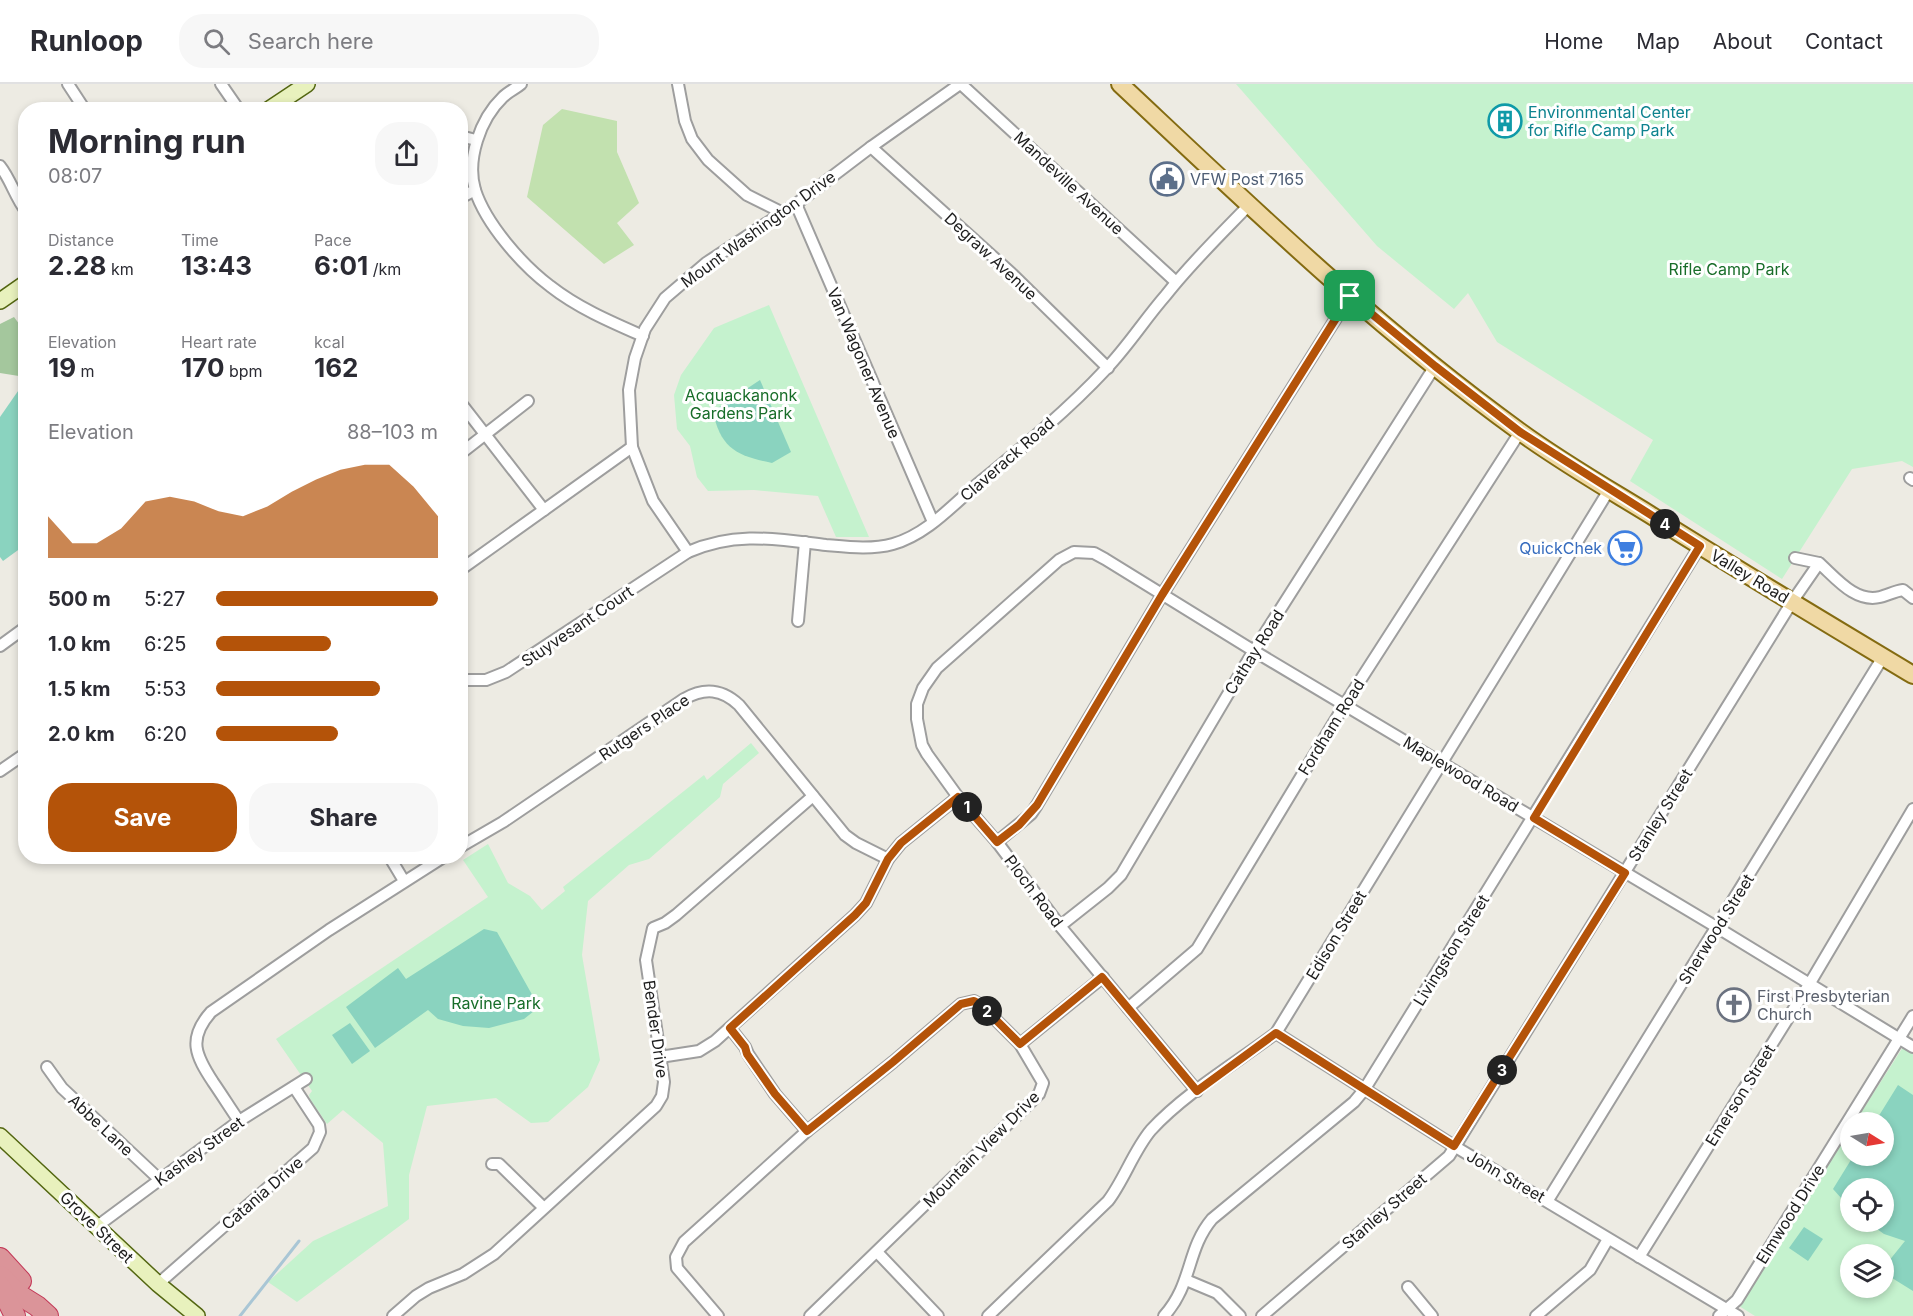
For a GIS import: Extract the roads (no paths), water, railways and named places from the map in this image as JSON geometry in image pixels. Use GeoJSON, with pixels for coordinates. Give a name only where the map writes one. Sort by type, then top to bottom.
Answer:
{"type":"FeatureCollection","features":[{"type":"Feature","properties":{"kind":"highway"},"geometry":{"type":"LineString","coordinates":[[0,1258],[31,1291],[42,1311]]}},
{"type":"Feature","properties":{"kind":"highway"},"geometry":{"type":"LineString","coordinates":[[0,1276],[21,1296],[42,1311]]}},
{"type":"Feature","properties":{"kind":"highway"},"geometry":{"type":"LineString","coordinates":[[0,1286],[15,1316]]}},
{"type":"Feature","properties":{"kind":"highway"},"geometry":{"type":"LineString","coordinates":[[0,1307],[3,1316]]}},
{"type":"Feature","properties":{"kind":"main road","name":"Valley Road"},"geometry":{"type":"LineString","coordinates":[[1120,84],[1350,296],[1520,432],[1609,490],[1913,675]]}},
{"type":"Feature","properties":{"kind":"street"},"geometry":{"type":"LineString","coordinates":[[68,84],[80,102]]}},
{"type":"Feature","properties":{"kind":"street"},"geometry":{"type":"LineString","coordinates":[[221,84],[233,102]]}},
{"type":"Feature","properties":{"kind":"street"},"geometry":{"type":"LineString","coordinates":[[280,102],[307,84]]}},
{"type":"Feature","properties":{"kind":"street"},"geometry":{"type":"LineString","coordinates":[[521,84],[503,97],[481,127],[476,140],[473,179],[475,190],[492,224],[521,258],[550,286],[602,318],[643,336]]}},
{"type":"Feature","properties":{"kind":"street"},"geometry":{"type":"LineString","coordinates":[[678,84],[685,122],[692,139],[708,160],[747,195],[781,212]]}},
{"type":"Feature","properties":{"kind":"street","name":"Mount Washington Drive"},"geometry":{"type":"LineString","coordinates":[[688,552],[653,501],[633,447],[629,390],[631,372],[645,329],[664,298],[706,263],[796,204],[871,147],[961,84]]}},
{"type":"Feature","properties":{"kind":"street","name":"Mandeville Avenue"},"geometry":{"type":"LineString","coordinates":[[961,84],[1176,282]]}},
{"type":"Feature","properties":{"kind":"street"},"geometry":{"type":"LineString","coordinates":[[468,138],[476,140]]}},
{"type":"Feature","properties":{"kind":"street","name":"Degraw Avenue"},"geometry":{"type":"LineString","coordinates":[[871,147],[1011,273],[1108,368]]}},
{"type":"Feature","properties":{"kind":"street"},"geometry":{"type":"LineString","coordinates":[[0,166],[18,201]]}},
{"type":"Feature","properties":{"kind":"street"},"geometry":{"type":"LineString","coordinates":[[468,194],[475,190]]}},
{"type":"Feature","properties":{"kind":"street","name":"Van Wagoner Avenue"},"geometry":{"type":"LineString","coordinates":[[796,204],[933,522]]}},
{"type":"Feature","properties":{"kind":"street","name":"Claverack Road"},"geometry":{"type":"LineString","coordinates":[[688,552],[703,545],[757,537],[856,548],[875,547],[905,540],[933,522],[1108,368],[1176,282],[1249,205]]}},
{"type":"Feature","properties":{"kind":"street"},"geometry":{"type":"LineString","coordinates":[[0,301],[18,289]]}},
{"type":"Feature","properties":{"kind":"street"},"geometry":{"type":"LineString","coordinates":[[997,842],[1019,825],[1037,805],[1162,595],[1350,296]]}},
{"type":"Feature","properties":{"kind":"street","name":"Cathay Road"},"geometry":{"type":"LineString","coordinates":[[1060,926],[1108,888],[1120,875],[1254,651],[1435,366]]}},
{"type":"Feature","properties":{"kind":"street"},"geometry":{"type":"LineString","coordinates":[[468,448],[528,401]]}},
{"type":"Feature","properties":{"kind":"street"},"geometry":{"type":"LineString","coordinates":[[468,412],[544,510]]}},
{"type":"Feature","properties":{"kind":"street","name":"Fordham Road"},"geometry":{"type":"LineString","coordinates":[[1128,1008],[1197,950],[1345,704],[1520,432]]}},
{"type":"Feature","properties":{"kind":"street"},"geometry":{"type":"LineString","coordinates":[[468,564],[633,447]]}},
{"type":"Feature","properties":{"kind":"street","name":"Edison Street"},"geometry":{"type":"LineString","coordinates":[[988,1316],[1108,1202],[1152,1130],[1197,1091],[1276,1033],[1609,490]]}},
{"type":"Feature","properties":{"kind":"street"},"geometry":{"type":"LineString","coordinates":[[798,621],[805,542]]}},
{"type":"Feature","properties":{"kind":"street","name":"Livingston Street"},"geometry":{"type":"LineString","coordinates":[[1164,1316],[1175,1303],[1186,1280],[1202,1230],[1212,1219],[1354,1102],[1364,1090],[1700,546]]}},
{"type":"Feature","properties":{"kind":"street","name":"Stuyvesant Court"},"geometry":{"type":"LineString","coordinates":[[468,680],[486,680],[506,672],[688,552]]}},
{"type":"Feature","properties":{"kind":"street","name":"Ploch Road"},"geometry":{"type":"LineString","coordinates":[[1162,595],[1094,553],[1074,552],[1048,567],[937,668],[922,688],[917,719],[922,745],[958,797],[997,842],[1060,926],[1197,1091]]}},
{"type":"Feature","properties":{"kind":"street"},"geometry":{"type":"LineString","coordinates":[[1795,558],[1819,563],[1856,595],[1880,597],[1903,590],[1913,598]]}},
{"type":"Feature","properties":{"kind":"street","name":"Stanley Street"},"geometry":{"type":"LineString","coordinates":[[1262,1316],[1449,1156],[1792,602],[1819,563]]}},
{"type":"Feature","properties":{"kind":"street","name":"Maplewood Road"},"geometry":{"type":"LineString","coordinates":[[1162,595],[1718,927],[1913,1047]]}},
{"type":"Feature","properties":{"kind":"street"},"geometry":{"type":"LineString","coordinates":[[0,646],[18,633]]}},
{"type":"Feature","properties":{"kind":"street","name":"Sherwood Street"},"geometry":{"type":"LineString","coordinates":[[1548,1200],[1883,657]]}},
{"type":"Feature","properties":{"kind":"street","name":"Rutgers Place"},"geometry":{"type":"LineString","coordinates":[[468,842],[503,822],[684,699],[704,690],[722,693],[739,705],[845,835],[888,859]]}},
{"type":"Feature","properties":{"kind":"street"},"geometry":{"type":"LineString","coordinates":[[0,771],[18,759]]}},
{"type":"Feature","properties":{"kind":"street","name":"Bender Drive"},"geometry":{"type":"LineString","coordinates":[[393,1316],[429,1288],[463,1274],[494,1254],[656,1106],[662,1096],[664,1082],[646,960],[653,928],[665,923],[813,796]]}},
{"type":"Feature","properties":{"kind":"street"},"geometry":{"type":"LineString","coordinates":[[660,1057],[699,1051],[730,1028],[855,915],[866,903],[888,859],[909,835],[958,797]]}},
{"type":"Feature","properties":{"kind":"street","name":"Emerson Street"},"geometry":{"type":"LineString","coordinates":[[1639,1257],[1810,983],[1913,809]]}},
{"type":"Feature","properties":{"kind":"street"},"geometry":{"type":"LineString","coordinates":[[393,864],[404,881]]}},
{"type":"Feature","properties":{"kind":"street"},"geometry":{"type":"LineString","coordinates":[[239,1121],[200,1061],[196,1041],[203,1021],[211,1012],[432,864]]}},
{"type":"Feature","properties":{"kind":"street"},"geometry":{"type":"LineString","coordinates":[[1020,1044],[1102,977]]}},
{"type":"Feature","properties":{"kind":"street","name":"Mountain View Drive"},"geometry":{"type":"LineString","coordinates":[[714,1312],[677,1268],[678,1250],[684,1242],[807,1131],[961,1004],[974,1001],[981,1005],[1020,1044],[1043,1083],[1039,1094],[810,1316]]}},
{"type":"Feature","properties":{"kind":"street","name":"Elmwood Drive"},"geometry":{"type":"LineString","coordinates":[[1723,1313],[1737,1300],[1913,1016]]}},
{"type":"Feature","properties":{"kind":"street"},"geometry":{"type":"LineString","coordinates":[[730,1028],[775,1094],[807,1131]]}},
{"type":"Feature","properties":{"kind":"street","name":"John Street"},"geometry":{"type":"LineString","coordinates":[[1276,1033],[1454,1146],[1548,1200],[1639,1257],[1723,1313],[1738,1316]]}},
{"type":"Feature","properties":{"kind":"street","name":"Abbe Lane"},"geometry":{"type":"LineString","coordinates":[[47,1067],[62,1088],[159,1179]]}},
{"type":"Feature","properties":{"kind":"street","name":"Kashey Street"},"geometry":{"type":"LineString","coordinates":[[96,1227],[239,1121],[306,1079]]}},
{"type":"Feature","properties":{"kind":"street","name":"Catania Drive"},"geometry":{"type":"LineString","coordinates":[[158,1284],[314,1148],[320,1132],[319,1125],[294,1087]]}},
{"type":"Feature","properties":{"kind":"street","name":"Grove Street"},"geometry":{"type":"LineString","coordinates":[[0,1136],[158,1284],[197,1316]]}},
{"type":"Feature","properties":{"kind":"street"},"geometry":{"type":"LineString","coordinates":[[492,1164],[499,1164],[543,1207]]}},
{"type":"Feature","properties":{"kind":"street"},"geometry":{"type":"LineString","coordinates":[[1536,1316],[1590,1270],[1608,1239]]}},
{"type":"Feature","properties":{"kind":"street"},"geometry":{"type":"LineString","coordinates":[[877,1251],[938,1316]]}},
{"type":"Feature","properties":{"kind":"street"},"geometry":{"type":"LineString","coordinates":[[1186,1280],[1217,1293],[1240,1316]]}},
{"type":"Feature","properties":{"kind":"street"},"geometry":{"type":"LineString","coordinates":[[1408,1287],[1432,1316]]}},
{"type":"Feature","properties":{"kind":"street"},"geometry":{"type":"LineString","coordinates":[[701,1316],[714,1312]]}},
{"type":"Feature","properties":{"kind":"waterway"},"geometry":{"type":"LineString","coordinates":[[240,1316],[299,1241]]}},
{"type":"Feature","properties":{"kind":"place","name":"Environmental Center for Rifle Camp Park"},"geometry":{"type":"Point","coordinates":[1505,121]}},
{"type":"Feature","properties":{"kind":"place","name":"VFW Post 7165"},"geometry":{"type":"Point","coordinates":[1167,179]}},
{"type":"Feature","properties":{"kind":"place","name":"QuickChek"},"geometry":{"type":"Point","coordinates":[1625,548]}},
{"type":"Feature","properties":{"kind":"place","name":"First Presbyterian Church"},"geometry":{"type":"Point","coordinates":[1734,1005]}},
{"type":"Feature","properties":{"kind":"park label","name":"Rifle Camp Park"},"geometry":{"type":"Point","coordinates":[1729,269]}},
{"type":"Feature","properties":{"kind":"park label","name":"Acquackanonk Gardens Park"},"geometry":{"type":"Point","coordinates":[741,404]}},
{"type":"Feature","properties":{"kind":"park label","name":"Ravine Park"},"geometry":{"type":"Point","coordinates":[496,1003]}}]}
